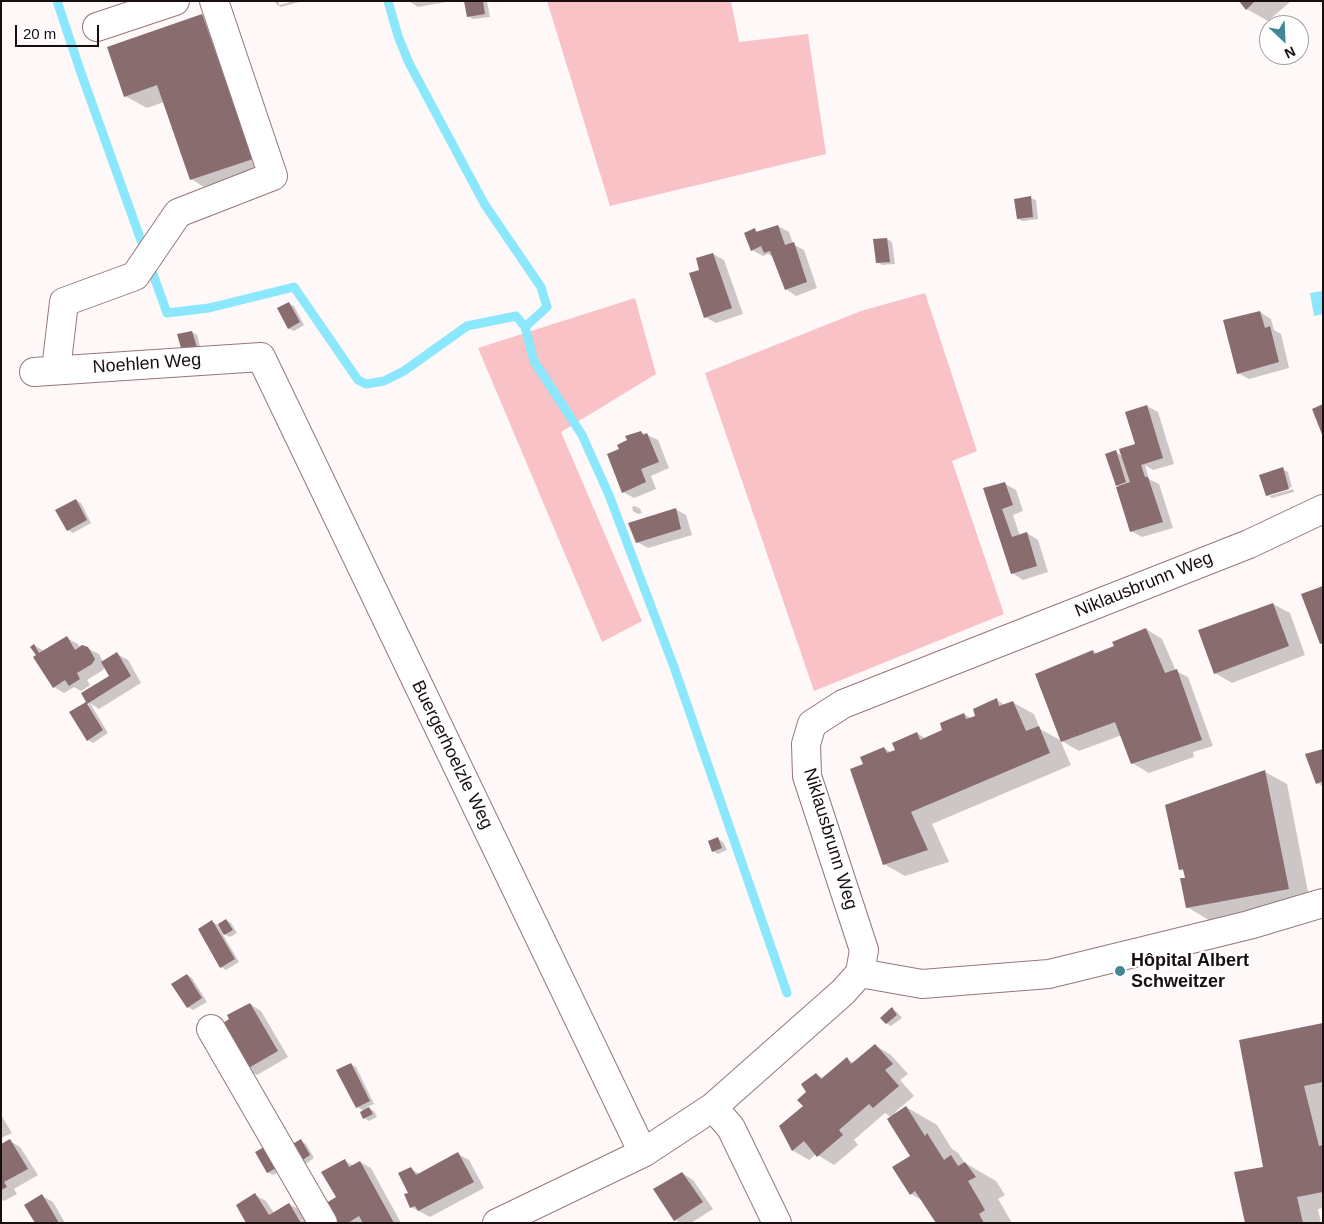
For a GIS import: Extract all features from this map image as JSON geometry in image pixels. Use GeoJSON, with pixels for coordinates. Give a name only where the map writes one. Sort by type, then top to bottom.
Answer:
{"type":"FeatureCollection","features":[{"type":"Feature","properties":{"kind":"street"},"geometry":{"type":"LineString","coordinates":[[97,27],[175,1]]}},
{"type":"Feature","properties":{"kind":"street","name":"Noehlen Weg"},"geometry":{"type":"LineString","coordinates":[[214,1],[273,176],[178,213],[135,276],[64,302],[45,371],[261,357]]}},
{"type":"Feature","properties":{"kind":"street","name":"Buergerhoelzle Weg"},"geometry":{"type":"LineString","coordinates":[[261,357],[643,1153]]}},
{"type":"Feature","properties":{"kind":"street","name":"Niklausbrunn Weg"},"geometry":{"type":"LineString","coordinates":[[860,973],[864,950],[807,776],[806,744],[812,724],[843,704],[1250,544],[1323,509]]}},
{"type":"Feature","properties":{"kind":"street"},"geometry":{"type":"LineString","coordinates":[[497,1223],[643,1153],[713,1107],[843,992],[860,973],[922,984],[1049,974],[1249,925],[1323,903]]}},
{"type":"Feature","properties":{"kind":"street"},"geometry":{"type":"LineString","coordinates":[[211,1029],[323,1223]]}},
{"type":"Feature","properties":{"kind":"street"},"geometry":{"type":"LineString","coordinates":[[713,1107],[731,1128],[777,1223]]}},
{"type":"Feature","properties":{"kind":"shaded area"},"geometry":{"type":"Polygon","coordinates":[[[547,1],[731,1],[739,42],[808,34],[826,154],[610,206],[547,1]]]}},
{"type":"Feature","properties":{"kind":"shaded area"},"geometry":{"type":"Polygon","coordinates":[[[925,293],[977,451],[952,461],[1004,614],[814,691],[705,373],[861,311],[925,293]]]}},
{"type":"Feature","properties":{"kind":"shaded area"},"geometry":{"type":"Polygon","coordinates":[[[635,298],[656,374],[561,432],[642,621],[602,642],[478,348],[635,298]]]}},
{"type":"Feature","properties":{"kind":"water"},"geometry":{"type":"Polygon","coordinates":[[[1323,291],[1323,314],[1314,316],[1310,293],[1323,291]]]}},
{"type":"Feature","properties":{"kind":"building"},"geometry":{"type":"Polygon","coordinates":[[[464,1],[483,1],[485,14],[467,17],[464,1]]]}},
{"type":"Feature","properties":{"kind":"building"},"geometry":{"type":"Polygon","coordinates":[[[1239,1],[1255,1],[1246,10],[1239,1]]]}},
{"type":"Feature","properties":{"kind":"building"},"geometry":{"type":"Polygon","coordinates":[[[202,14],[253,159],[190,180],[157,85],[124,97],[107,47],[202,14]]]}},
{"type":"Feature","properties":{"kind":"building"},"geometry":{"type":"Polygon","coordinates":[[[1031,196],[1033,217],[1017,219],[1014,199],[1031,196]]]}},
{"type":"Feature","properties":{"kind":"building"},"geometry":{"type":"Polygon","coordinates":[[[778,225],[785,245],[794,242],[807,282],[785,290],[770,251],[764,253],[761,246],[751,251],[744,233],[755,228],[756,232],[778,225]]]}},
{"type":"Feature","properties":{"kind":"building"},"geometry":{"type":"Polygon","coordinates":[[[887,238],[890,262],[876,263],[873,239],[887,238]]]}},
{"type":"Feature","properties":{"kind":"building"},"geometry":{"type":"Polygon","coordinates":[[[713,253],[732,308],[704,318],[689,273],[699,270],[696,258],[713,253]]]}},
{"type":"Feature","properties":{"kind":"building"},"geometry":{"type":"Polygon","coordinates":[[[289,302],[300,322],[288,329],[277,308],[289,302]]]}},
{"type":"Feature","properties":{"kind":"building"},"geometry":{"type":"Polygon","coordinates":[[[1260,311],[1265,328],[1270,326],[1279,362],[1237,374],[1223,320],[1260,311]]]}},
{"type":"Feature","properties":{"kind":"building"},"geometry":{"type":"Polygon","coordinates":[[[192,331],[198,351],[183,355],[177,334],[192,331]]]}},
{"type":"Feature","properties":{"kind":"building"},"geometry":{"type":"Polygon","coordinates":[[[1323,404],[1323,437],[1312,409],[1323,404]]]}},
{"type":"Feature","properties":{"kind":"building"},"geometry":{"type":"Polygon","coordinates":[[[1147,405],[1163,458],[1141,465],[1145,477],[1148,477],[1163,522],[1130,532],[1116,487],[1130,482],[1119,449],[1135,444],[1125,412],[1147,405]]]}},
{"type":"Feature","properties":{"kind":"building"},"geometry":{"type":"Polygon","coordinates":[[[641,431],[643,435],[647,433],[659,462],[641,469],[646,482],[622,493],[607,454],[619,449],[617,445],[627,440],[625,436],[641,431]]]}},
{"type":"Feature","properties":{"kind":"building"},"geometry":{"type":"Polygon","coordinates":[[[1116,450],[1126,482],[1116,486],[1105,454],[1116,450]]]}},
{"type":"Feature","properties":{"kind":"building"},"geometry":{"type":"Polygon","coordinates":[[[1283,467],[1289,489],[1266,496],[1259,475],[1283,467]]]}},
{"type":"Feature","properties":{"kind":"building"},"geometry":{"type":"Polygon","coordinates":[[[1005,482],[1013,505],[1002,509],[1012,537],[1027,532],[1037,566],[1011,574],[983,488],[1005,482]]]}},
{"type":"Feature","properties":{"kind":"building"},"geometry":{"type":"Polygon","coordinates":[[[76,499],[87,520],[67,531],[55,510],[76,499]]]}},
{"type":"Feature","properties":{"kind":"building"},"geometry":{"type":"Polygon","coordinates":[[[676,508],[681,529],[636,543],[628,523],[676,508]]]}},
{"type":"Feature","properties":{"kind":"building"},"geometry":{"type":"Polygon","coordinates":[[[1323,586],[1323,643],[1320,644],[1301,594],[1323,586]]]}},
{"type":"Feature","properties":{"kind":"building"},"geometry":{"type":"Polygon","coordinates":[[[1273,603],[1289,646],[1214,674],[1198,630],[1273,603]]]}},
{"type":"Feature","properties":{"kind":"building"},"geometry":{"type":"Polygon","coordinates":[[[1146,628],[1165,673],[1177,669],[1202,740],[1131,764],[1115,722],[1061,742],[1035,674],[1093,650],[1094,654],[1114,646],[1112,642],[1146,628]]]}},
{"type":"Feature","properties":{"kind":"building"},"geometry":{"type":"Polygon","coordinates":[[[67,636],[75,650],[82,645],[88,647],[95,659],[92,664],[77,673],[80,679],[69,686],[65,680],[53,688],[33,657],[36,655],[30,647],[34,644],[39,653],[67,636]]]}},
{"type":"Feature","properties":{"kind":"building"},"geometry":{"type":"Polygon","coordinates":[[[117,652],[131,676],[87,704],[103,730],[87,741],[69,712],[86,702],[81,693],[109,676],[101,662],[117,652]]]}},
{"type":"Feature","properties":{"kind":"building"},"geometry":{"type":"Polygon","coordinates":[[[997,698],[999,706],[1013,701],[1026,731],[1039,726],[1050,753],[911,812],[928,850],[883,865],[850,769],[863,764],[860,757],[884,747],[887,753],[895,750],[892,743],[917,732],[920,740],[942,730],[940,723],[964,713],[966,719],[975,716],[973,709],[997,698]]]}},
{"type":"Feature","properties":{"kind":"building"},"geometry":{"type":"Polygon","coordinates":[[[1323,749],[1323,781],[1316,784],[1305,754],[1323,749]]]}},
{"type":"Feature","properties":{"kind":"building"},"geometry":{"type":"Polygon","coordinates":[[[1265,770],[1289,889],[1186,908],[1180,878],[1185,878],[1183,869],[1179,870],[1165,805],[1265,770]]]}},
{"type":"Feature","properties":{"kind":"building"},"geometry":{"type":"Polygon","coordinates":[[[718,837],[722,848],[712,852],[708,841],[718,837]]]}},
{"type":"Feature","properties":{"kind":"building"},"geometry":{"type":"Polygon","coordinates":[[[226,919],[233,930],[224,935],[218,924],[226,919]]]}},
{"type":"Feature","properties":{"kind":"building"},"geometry":{"type":"Polygon","coordinates":[[[212,920],[235,959],[220,968],[198,929],[212,920]]]}},
{"type":"Feature","properties":{"kind":"building"},"geometry":{"type":"Polygon","coordinates":[[[187,974],[202,998],[187,1008],[171,984],[187,974]]]}},
{"type":"Feature","properties":{"kind":"building"},"geometry":{"type":"Polygon","coordinates":[[[250,1003],[278,1051],[245,1070],[220,1025],[229,1019],[227,1015],[250,1003]]]}},
{"type":"Feature","properties":{"kind":"building"},"geometry":{"type":"Polygon","coordinates":[[[892,1007],[897,1015],[886,1024],[880,1018],[892,1007]]]}},
{"type":"Feature","properties":{"kind":"building"},"geometry":{"type":"Polygon","coordinates":[[[1323,1023],[1323,1082],[1304,1086],[1319,1146],[1323,1145],[1323,1192],[1297,1197],[1303,1223],[1245,1223],[1234,1172],[1263,1167],[1239,1040],[1323,1023]]]}},
{"type":"Feature","properties":{"kind":"building"},"geometry":{"type":"Polygon","coordinates":[[[875,1044],[893,1064],[885,1070],[899,1086],[873,1108],[869,1104],[839,1130],[843,1135],[817,1157],[804,1141],[792,1151],[779,1126],[803,1106],[797,1100],[806,1092],[801,1084],[816,1073],[821,1079],[847,1057],[851,1064],[875,1044]]]}},
{"type":"Feature","properties":{"kind":"building"},"geometry":{"type":"Polygon","coordinates":[[[351,1063],[370,1101],[356,1108],[336,1070],[351,1063]]]}},
{"type":"Feature","properties":{"kind":"building"},"geometry":{"type":"Polygon","coordinates":[[[906,1106],[925,1136],[927,1133],[944,1160],[951,1155],[958,1166],[965,1162],[976,1177],[968,1181],[985,1210],[979,1214],[984,1223],[936,1223],[915,1191],[910,1195],[892,1167],[910,1156],[887,1119],[906,1106]]]}},
{"type":"Feature","properties":{"kind":"building"},"geometry":{"type":"Polygon","coordinates":[[[369,1107],[373,1114],[363,1119],[360,1112],[369,1107]]]}},
{"type":"Feature","properties":{"kind":"building"},"geometry":{"type":"Polygon","coordinates":[[[10,1139],[28,1169],[4,1182],[7,1187],[1,1190],[1,1144],[10,1139]]]}},
{"type":"Feature","properties":{"kind":"building"},"geometry":{"type":"Polygon","coordinates":[[[301,1139],[310,1155],[298,1163],[289,1146],[301,1139]]]}},
{"type":"Feature","properties":{"kind":"building"},"geometry":{"type":"Polygon","coordinates":[[[268,1145],[280,1166],[267,1173],[255,1152],[268,1145]]]}},
{"type":"Feature","properties":{"kind":"building"},"geometry":{"type":"Polygon","coordinates":[[[458,1152],[474,1182],[418,1211],[415,1206],[410,1208],[404,1194],[408,1193],[398,1173],[411,1167],[416,1175],[458,1152]]]}},
{"type":"Feature","properties":{"kind":"building"},"geometry":{"type":"Polygon","coordinates":[[[345,1159],[349,1167],[360,1161],[394,1223],[363,1223],[359,1216],[348,1223],[334,1223],[323,1205],[336,1197],[321,1172],[345,1159]]]}},
{"type":"Feature","properties":{"kind":"building"},"geometry":{"type":"Polygon","coordinates":[[[682,1172],[703,1202],[674,1221],[653,1189],[682,1172]]]}},
{"type":"Feature","properties":{"kind":"building"},"geometry":{"type":"Polygon","coordinates":[[[255,1193],[269,1215],[289,1203],[301,1223],[246,1223],[236,1205],[255,1193]]]}},
{"type":"Feature","properties":{"kind":"building"},"geometry":{"type":"Polygon","coordinates":[[[42,1194],[59,1223],[35,1223],[24,1205],[42,1194]]]}},
{"type":"Feature","properties":{"kind":"waterway"},"geometry":{"type":"LineString","coordinates":[[57,1],[167,313],[209,308],[294,287],[358,380],[366,384],[384,381],[404,371],[467,326],[516,316],[525,327]]}},
{"type":"Feature","properties":{"kind":"waterway"},"geometry":{"type":"LineString","coordinates":[[388,1],[398,36],[409,63],[485,205],[541,287],[547,307],[525,327],[534,361],[582,435],[609,495],[674,667],[787,993]]}},
{"type":"Feature","properties":{"kind":"place","name":"Hôpital Albert Schweitzer"},"geometry":{"type":"Point","coordinates":[1120,971]}}]}
